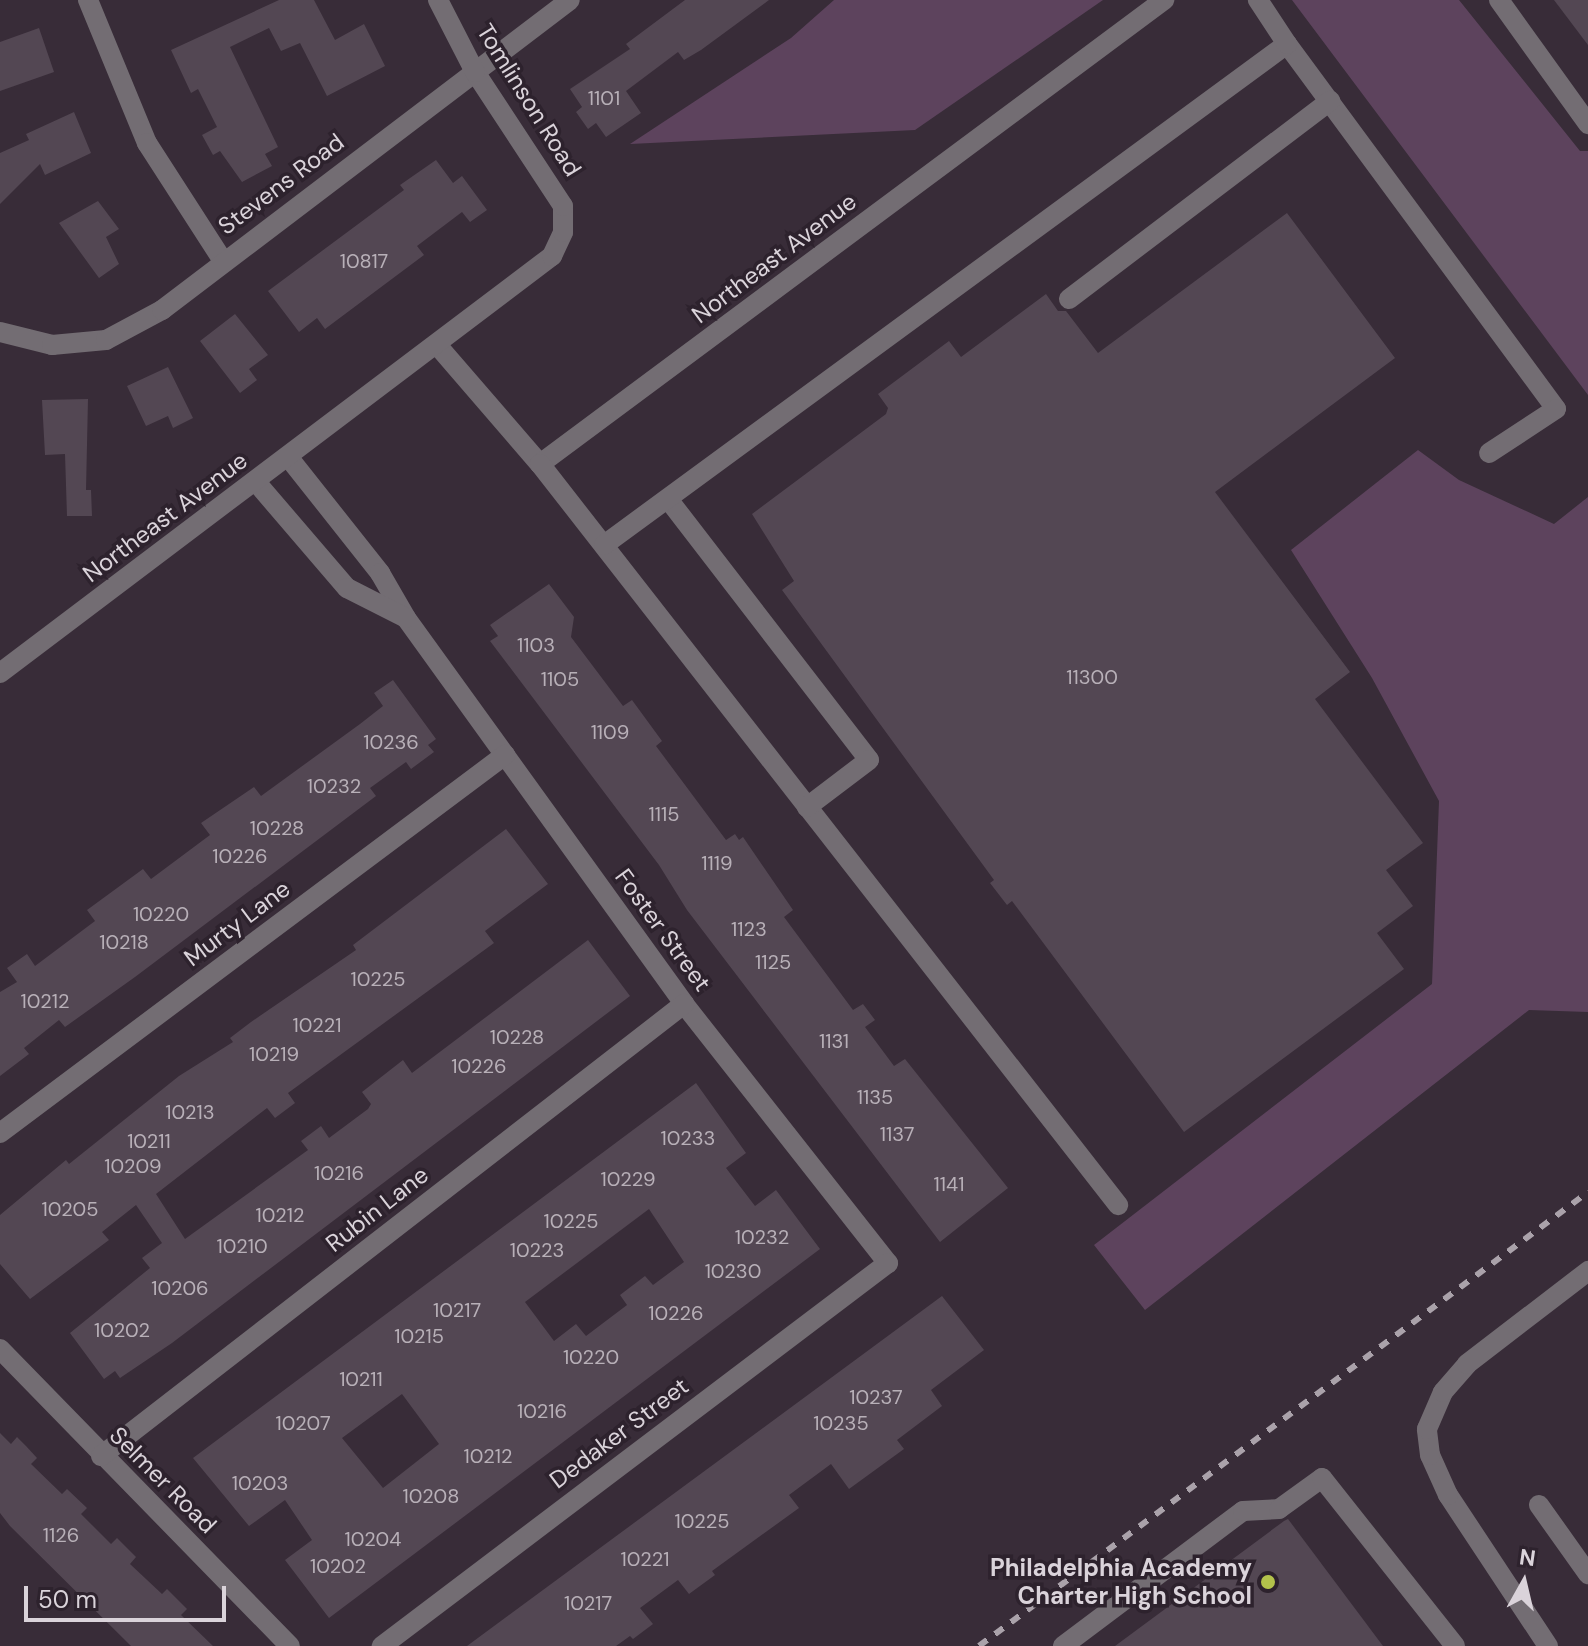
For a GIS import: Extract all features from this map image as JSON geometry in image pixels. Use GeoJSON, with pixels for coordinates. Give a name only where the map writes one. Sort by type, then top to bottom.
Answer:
{"type":"FeatureCollection","features":[{"type":"Feature","properties":{"kind":"street"},"geometry":{"type":"LineString","coordinates":[[88,0],[147,143],[223,261]]}},
{"type":"Feature","properties":{"kind":"street","name":"Tomlinson Road"},"geometry":{"type":"LineString","coordinates":[[438,0],[475,72],[558,194],[563,232]]}},
{"type":"Feature","properties":{"kind":"street","name":"Stevens Road"},"geometry":{"type":"LineString","coordinates":[[0,332],[52,345],[106,340],[162,310],[570,0]]}},
{"type":"Feature","properties":{"kind":"street","name":"Northeast Avenue"},"geometry":{"type":"LineString","coordinates":[[540,464],[1164,0]]}},
{"type":"Feature","properties":{"kind":"street"},"geometry":{"type":"LineString","coordinates":[[1258,0],[1287,44],[1556,409],[1489,453]]}},
{"type":"Feature","properties":{"kind":"street"},"geometry":{"type":"LineString","coordinates":[[1499,0],[1588,124]]}},
{"type":"Feature","properties":{"kind":"street"},"geometry":{"type":"LineString","coordinates":[[604,545],[1287,44]]}},
{"type":"Feature","properties":{"kind":"street"},"geometry":{"type":"LineString","coordinates":[[1069,299],[1330,101]]}},
{"type":"Feature","properties":{"kind":"street","name":"Northeast Avenue"},"geometry":{"type":"LineString","coordinates":[[0,673],[534,275],[552,256],[563,232]]}},
{"type":"Feature","properties":{"kind":"street"},"geometry":{"type":"LineString","coordinates":[[438,346],[540,464],[1118,1205]]}},
{"type":"Feature","properties":{"kind":"street","name":"Foster Street"},"geometry":{"type":"LineString","coordinates":[[289,458],[380,573],[406,618],[684,1004],[888,1263]]}},
{"type":"Feature","properties":{"kind":"street","name":"Foster Street"},"geometry":{"type":"LineString","coordinates":[[256,482],[347,588],[406,618]]}},
{"type":"Feature","properties":{"kind":"street"},"geometry":{"type":"LineString","coordinates":[[668,499],[869,760],[807,807]]}},
{"type":"Feature","properties":{"kind":"street","name":"Murty Lane"},"geometry":{"type":"LineString","coordinates":[[0,1133],[505,755]]}},
{"type":"Feature","properties":{"kind":"street","name":"Rubin Lane"},"geometry":{"type":"LineString","coordinates":[[101,1456],[684,1004]]}},
{"type":"Feature","properties":{"kind":"street","name":"Dedaker Street"},"geometry":{"type":"LineString","coordinates":[[382,1646],[888,1263]]}},
{"type":"Feature","properties":{"kind":"street"},"geometry":{"type":"LineString","coordinates":[[1548,1646],[1448,1495],[1430,1455],[1427,1429],[1443,1392],[1467,1364],[1585,1280]]}},
{"type":"Feature","properties":{"kind":"street","name":"Selmer Road"},"geometry":{"type":"LineString","coordinates":[[0,1349],[101,1456],[290,1646]]}},
{"type":"Feature","properties":{"kind":"street"},"geometry":{"type":"LineString","coordinates":[[1063,1646],[1243,1511],[1279,1509],[1322,1478],[1455,1646]]}},
{"type":"Feature","properties":{"kind":"street"},"geometry":{"type":"LineString","coordinates":[[1539,1505],[1588,1574]]}},
{"type":"Feature","properties":{"kind":"shaded area"},"geometry":{"type":"Polygon","coordinates":[[[834,0],[1103,0],[915,130],[630,144],[791,38],[834,0]]]}},
{"type":"Feature","properties":{"kind":"shaded area"},"geometry":{"type":"Polygon","coordinates":[[[1292,0],[1459,0],[1580,151],[1588,151],[1588,395],[1292,0]]]}},
{"type":"Feature","properties":{"kind":"shaded area"},"geometry":{"type":"Polygon","coordinates":[[[1418,450],[1459,480],[1554,524],[1588,497],[1588,1012],[1529,1010],[1145,1310],[1094,1245],[1432,984],[1439,801],[1372,678],[1291,550],[1418,450]]]}},
{"type":"Feature","properties":{"kind":"building"},"geometry":{"type":"Polygon","coordinates":[[[279,0],[314,0],[335,40],[364,24],[385,66],[327,96],[300,43],[281,51],[269,28],[230,47],[278,147],[265,154],[272,166],[242,182],[220,151],[213,155],[202,135],[217,127],[198,89],[191,93],[171,50],[279,0]]]}},
{"type":"Feature","properties":{"kind":"building"},"geometry":{"type":"Polygon","coordinates":[[[685,0],[769,0],[701,50],[684,60],[678,52],[626,91],[641,113],[606,137],[596,123],[588,129],[576,112],[582,107],[570,89],[630,49],[626,44],[685,0]]]}},
{"type":"Feature","properties":{"kind":"building"},"geometry":{"type":"Polygon","coordinates":[[[1554,0],[1588,0],[1588,45],[1554,0]]]}},
{"type":"Feature","properties":{"kind":"building"},"geometry":{"type":"Polygon","coordinates":[[[39,28],[54,72],[0,91],[0,42],[39,28]]]}},
{"type":"Feature","properties":{"kind":"building"},"geometry":{"type":"Polygon","coordinates":[[[74,112],[91,153],[45,175],[40,164],[0,204],[0,153],[29,140],[26,134],[74,112]]]}},
{"type":"Feature","properties":{"kind":"building"},"geometry":{"type":"Polygon","coordinates":[[[436,160],[453,183],[462,176],[487,210],[470,222],[462,212],[417,246],[424,255],[325,329],[317,318],[299,332],[268,291],[404,190],[400,185],[436,160]]]}},
{"type":"Feature","properties":{"kind":"building"},"geometry":{"type":"Polygon","coordinates":[[[98,201],[119,229],[106,237],[119,264],[99,278],[59,223],[98,201]]]}},
{"type":"Feature","properties":{"kind":"building"},"geometry":{"type":"Polygon","coordinates":[[[1287,213],[1395,358],[1215,492],[1350,672],[1315,699],[1423,843],[1386,870],[1413,906],[1377,933],[1404,969],[1184,1132],[1012,901],[1007,905],[990,883],[994,880],[782,590],[794,581],[752,514],[886,414],[888,408],[878,394],[949,341],[961,357],[1046,294],[1058,311],[1066,311],[1098,353],[1287,213]]]}},
{"type":"Feature","properties":{"kind":"building"},"geometry":{"type":"Polygon","coordinates":[[[235,314],[268,355],[249,369],[257,380],[240,393],[200,341],[235,314]]]}},
{"type":"Feature","properties":{"kind":"building"},"geometry":{"type":"Polygon","coordinates":[[[168,367],[193,418],[173,428],[168,416],[146,426],[127,386],[168,367]]]}},
{"type":"Feature","properties":{"kind":"building"},"geometry":{"type":"Polygon","coordinates":[[[88,399],[86,490],[91,490],[92,516],[67,516],[65,454],[45,455],[42,400],[88,399]]]}},
{"type":"Feature","properties":{"kind":"building"},"geometry":{"type":"Polygon","coordinates":[[[549,584],[574,617],[571,637],[623,706],[632,700],[662,741],[656,746],[726,840],[735,834],[739,840],[743,837],[793,910],[784,917],[853,1010],[863,1004],[875,1020],[865,1027],[894,1066],[905,1059],[1008,1188],[940,1242],[687,910],[659,865],[490,641],[498,636],[490,625],[549,584]]]}},
{"type":"Feature","properties":{"kind":"building"},"geometry":{"type":"Polygon","coordinates":[[[393,680],[436,739],[428,745],[434,752],[411,769],[406,762],[370,788],[376,796],[135,977],[65,1027],[59,1020],[24,1048],[29,1054],[0,1076],[0,992],[17,982],[7,968],[27,954],[35,966],[95,921],[87,910],[143,869],[151,879],[210,835],[201,823],[254,787],[261,796],[360,724],[383,706],[374,693],[393,680]]]}},
{"type":"Feature","properties":{"kind":"building"},"geometry":{"type":"Polygon","coordinates":[[[506,829],[548,884],[485,931],[494,943],[288,1093],[295,1103],[275,1118],[267,1108],[156,1194],[185,1239],[308,1150],[301,1141],[321,1126],[329,1138],[368,1109],[371,1104],[362,1092],[403,1060],[412,1073],[588,940],[630,996],[172,1343],[120,1378],[115,1371],[104,1379],[70,1333],[150,1268],[142,1258],[162,1243],[136,1205],[102,1232],[109,1240],[30,1299],[0,1264],[0,1215],[66,1160],[69,1164],[179,1076],[233,1042],[230,1038],[251,1022],[356,950],[353,945],[506,829]]]}},
{"type":"Feature","properties":{"kind":"building"},"geometry":{"type":"Polygon","coordinates":[[[696,1083],[746,1153],[726,1168],[755,1206],[776,1190],[820,1249],[329,1618],[285,1560],[312,1540],[285,1500],[249,1526],[193,1458],[696,1083]],[[649,1209],[525,1302],[554,1341],[576,1324],[586,1336],[627,1305],[620,1295],[645,1276],[653,1285],[684,1262],[649,1209]],[[402,1394],[342,1438],[383,1488],[439,1444],[402,1394]]]}},
{"type":"Feature","properties":{"kind":"building"},"geometry":{"type":"Polygon","coordinates":[[[942,1296],[984,1350],[931,1390],[942,1406],[897,1440],[904,1449],[849,1489],[831,1464],[789,1495],[799,1508],[712,1571],[715,1575],[689,1594],[678,1580],[640,1608],[653,1624],[633,1639],[630,1636],[616,1646],[467,1646],[942,1296]]]}},
{"type":"Feature","properties":{"kind":"building"},"geometry":{"type":"Polygon","coordinates":[[[0,1433],[11,1444],[17,1437],[26,1446],[37,1458],[31,1464],[62,1494],[67,1489],[87,1508],[81,1514],[111,1544],[117,1538],[136,1557],[130,1564],[162,1594],[167,1589],[187,1609],[181,1615],[213,1646],[131,1646],[10,1526],[0,1513],[0,1433]]]}},
{"type":"Feature","properties":{"kind":"building","name":"Philadelphia Academy Charter High School"},"geometry":{"type":"Polygon","coordinates":[[[1288,1519],[1383,1646],[1115,1646],[1284,1521],[1288,1519]]]}},
{"type":"Feature","properties":{"kind":"railway"},"geometry":{"type":"LineString","coordinates":[[979,1646],[1588,1192]]}},
{"type":"Feature","properties":{"kind":"place","name":"Philadelphia Academy Charter High School"},"geometry":{"type":"Point","coordinates":[1268,1582]}}]}
